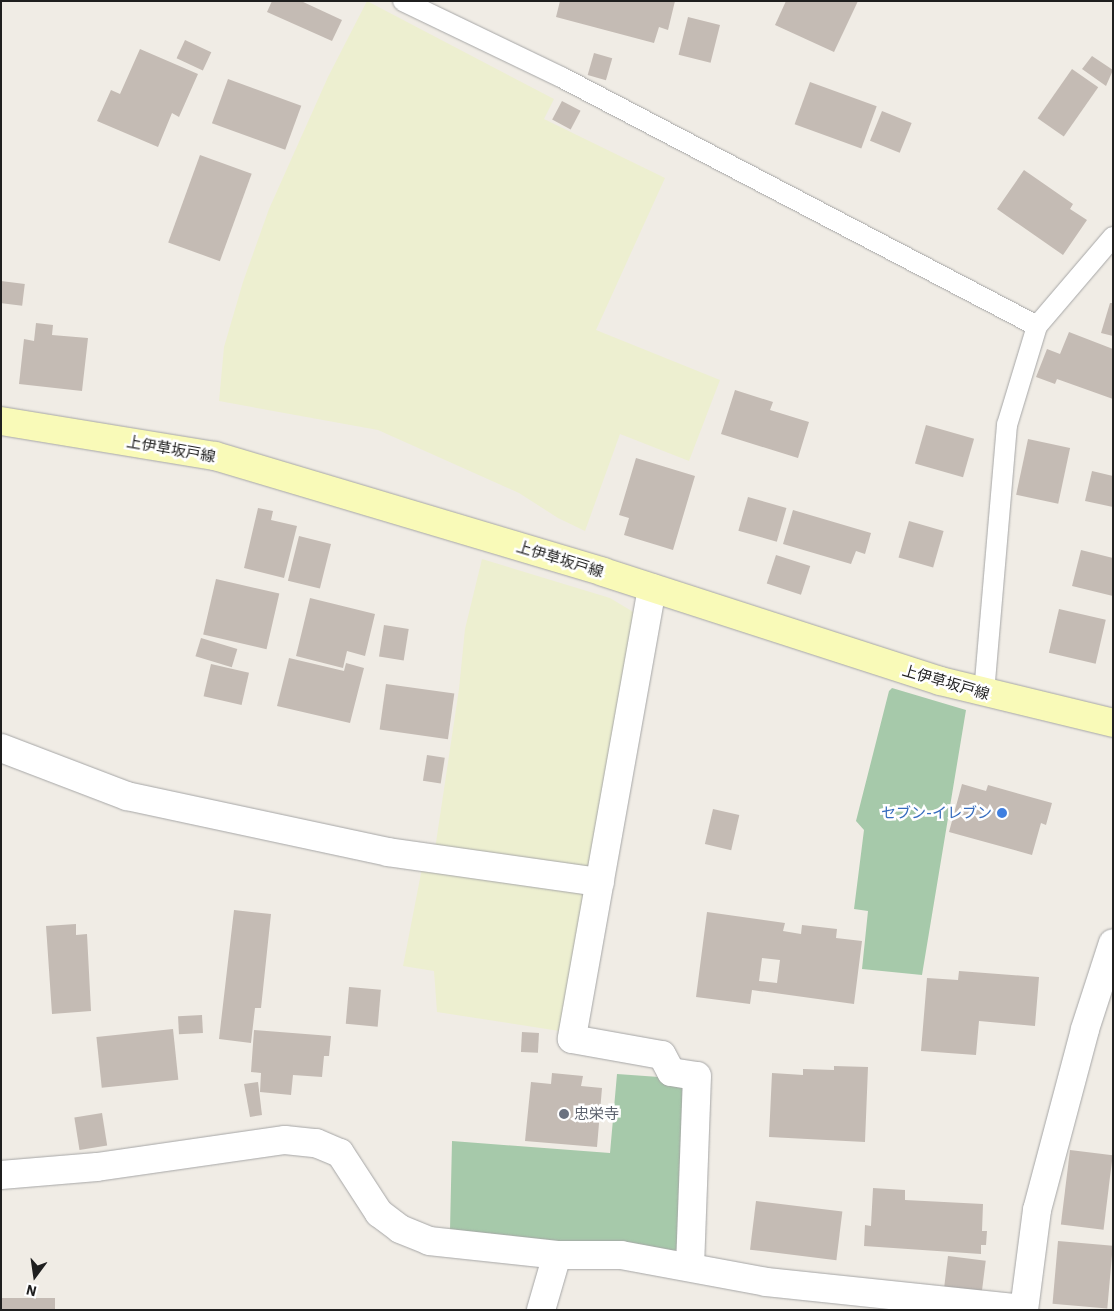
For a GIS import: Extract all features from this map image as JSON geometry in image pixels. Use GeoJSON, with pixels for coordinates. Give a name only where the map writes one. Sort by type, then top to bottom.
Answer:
{"type":"FeatureCollection","features":[{"type":"Feature","properties":{"kind":"main road","name":"上伊草坂戸線"},"geometry":{"type":"LineString","coordinates":[[1,420],[215,456],[652,588],[984,693],[1113,723]]}},
{"type":"Feature","properties":{"kind":"street"},"geometry":{"type":"LineString","coordinates":[[652,588],[572,1039],[662,1055],[671,1072],[697,1076],[690,1266]]}},
{"type":"Feature","properties":{"kind":"street"},"geometry":{"type":"LineString","coordinates":[[1,748],[127,796],[388,852],[600,882]]}},
{"type":"Feature","properties":{"kind":"street"},"geometry":{"type":"LineString","coordinates":[[1,1175],[97,1167],[285,1140],[316,1143],[340,1153],[379,1213],[400,1229],[429,1241],[557,1255],[621,1255],[690,1266],[766,1282],[1024,1309],[1037,1210],[1085,1029],[1107,986],[1113,943]]}},
{"type":"Feature","properties":{"kind":"street"},"geometry":{"type":"LineString","coordinates":[[541,1310],[557,1255]]}},
{"type":"Feature","properties":{"kind":"lane"},"geometry":{"type":"LineString","coordinates":[[403,1],[561,77],[1037,326]]}},
{"type":"Feature","properties":{"kind":"lane"},"geometry":{"type":"LineString","coordinates":[[984,693],[1007,424],[1037,326],[1113,237]]}},
{"type":"Feature","properties":{"kind":"green space"},"geometry":{"type":"Polygon","coordinates":[[[367,1],[554,99],[544,119],[665,178],[596,330],[720,380],[689,461],[620,434],[585,531],[558,518],[519,493],[378,430],[219,401],[224,347],[243,282],[269,209],[328,77],[367,1]]]}},
{"type":"Feature","properties":{"kind":"green space"},"geometry":{"type":"Polygon","coordinates":[[[482,559],[610,598],[640,616],[597,873],[435,849],[459,689],[465,629],[482,559]]]}},
{"type":"Feature","properties":{"kind":"green space"},"geometry":{"type":"Polygon","coordinates":[[[892,688],[966,710],[922,975],[862,969],[868,911],[854,909],[864,830],[856,821],[889,691],[892,688]]]}},
{"type":"Feature","properties":{"kind":"green space"},"geometry":{"type":"Polygon","coordinates":[[[423,863],[595,886],[566,1032],[437,1012],[434,971],[403,966],[423,863]]]}},
{"type":"Feature","properties":{"kind":"green space"},"geometry":{"type":"Polygon","coordinates":[[[617,1074],[687,1079],[684,1245],[672,1252],[514,1241],[514,1236],[450,1230],[452,1141],[610,1153],[617,1074]]]}},
{"type":"Feature","properties":{"kind":"building"},"geometry":{"type":"Polygon","coordinates":[[[272,1],[301,1],[342,20],[332,41],[267,12],[272,1]]]}},
{"type":"Feature","properties":{"kind":"building"},"geometry":{"type":"Polygon","coordinates":[[[560,1],[675,1],[668,30],[659,27],[654,43],[556,17],[560,1]]]}},
{"type":"Feature","properties":{"kind":"building"},"geometry":{"type":"Polygon","coordinates":[[[786,1],[858,1],[834,52],[775,25],[786,1]]]}},
{"type":"Feature","properties":{"kind":"building"},"geometry":{"type":"Polygon","coordinates":[[[688,17],[720,25],[711,63],[679,55],[688,17]]]}},
{"type":"Feature","properties":{"kind":"building"},"geometry":{"type":"Polygon","coordinates":[[[185,40],[211,52],[203,70],[177,58],[185,40]]]}},
{"type":"Feature","properties":{"kind":"building"},"geometry":{"type":"Polygon","coordinates":[[[140,49],[198,74],[179,117],[172,113],[158,147],[97,121],[111,90],[120,94],[140,49]]]}},
{"type":"Feature","properties":{"kind":"building"},"geometry":{"type":"Polygon","coordinates":[[[594,53],[612,58],[606,80],[588,75],[594,53]]]}},
{"type":"Feature","properties":{"kind":"building"},"geometry":{"type":"Polygon","coordinates":[[[1092,56],[1113,70],[1106,86],[1082,69],[1092,56]]]}},
{"type":"Feature","properties":{"kind":"building"},"geometry":{"type":"Polygon","coordinates":[[[1072,69],[1098,87],[1064,137],[1038,118],[1072,69]]]}},
{"type":"Feature","properties":{"kind":"building"},"geometry":{"type":"Polygon","coordinates":[[[228,79],[301,106],[285,150],[212,123],[228,79]]]}},
{"type":"Feature","properties":{"kind":"building"},"geometry":{"type":"Polygon","coordinates":[[[810,82],[877,106],[861,149],[795,124],[810,82]]]}},
{"type":"Feature","properties":{"kind":"building"},"geometry":{"type":"Polygon","coordinates":[[[562,101],[581,111],[571,129],[552,120],[562,101]]]}},
{"type":"Feature","properties":{"kind":"building"},"geometry":{"type":"Polygon","coordinates":[[[882,111],[912,123],[900,153],[870,141],[882,111]]]}},
{"type":"Feature","properties":{"kind":"building"},"geometry":{"type":"Polygon","coordinates":[[[200,155],[252,174],[220,261],[168,242],[200,155]]]}},
{"type":"Feature","properties":{"kind":"building"},"geometry":{"type":"Polygon","coordinates":[[[1024,170],[1073,204],[1070,209],[1087,220],[1063,255],[997,209],[1024,170]]]}},
{"type":"Feature","properties":{"kind":"building"},"geometry":{"type":"Polygon","coordinates":[[[1,281],[25,284],[22,306],[1,303],[1,281]]]}},
{"type":"Feature","properties":{"kind":"building"},"geometry":{"type":"Polygon","coordinates":[[[1110,303],[1113,303],[1113,336],[1101,333],[1110,303]]]}},
{"type":"Feature","properties":{"kind":"building"},"geometry":{"type":"Polygon","coordinates":[[[36,323],[53,325],[52,335],[88,338],[82,391],[19,384],[24,339],[34,341],[36,323]]]}},
{"type":"Feature","properties":{"kind":"building"},"geometry":{"type":"Polygon","coordinates":[[[1069,332],[1113,349],[1113,399],[1057,379],[1055,384],[1036,377],[1047,349],[1060,354],[1069,332]]]}},
{"type":"Feature","properties":{"kind":"building"},"geometry":{"type":"Polygon","coordinates":[[[735,390],[773,402],[770,410],[809,422],[798,458],[721,434],[735,390]]]}},
{"type":"Feature","properties":{"kind":"building"},"geometry":{"type":"Polygon","coordinates":[[[926,425],[974,439],[963,477],[915,463],[926,425]]]}},
{"type":"Feature","properties":{"kind":"building"},"geometry":{"type":"Polygon","coordinates":[[[1028,439],[1070,448],[1058,504],[1016,495],[1028,439]]]}},
{"type":"Feature","properties":{"kind":"building"},"geometry":{"type":"Polygon","coordinates":[[[636,458],[695,476],[673,550],[624,535],[629,518],[619,515],[636,458]]]}},
{"type":"Feature","properties":{"kind":"building"},"geometry":{"type":"Polygon","coordinates":[[[1092,471],[1113,476],[1113,507],[1085,501],[1092,471]]]}},
{"type":"Feature","properties":{"kind":"building"},"geometry":{"type":"Polygon","coordinates":[[[748,497],[786,508],[777,542],[738,531],[748,497]]]}},
{"type":"Feature","properties":{"kind":"building"},"geometry":{"type":"Polygon","coordinates":[[[258,508],[273,511],[271,520],[297,526],[284,578],[244,568],[258,508]]]}},
{"type":"Feature","properties":{"kind":"building"},"geometry":{"type":"Polygon","coordinates":[[[793,510],[871,533],[865,554],[856,551],[851,564],[783,544],[793,510]]]}},
{"type":"Feature","properties":{"kind":"building"},"geometry":{"type":"Polygon","coordinates":[[[909,521],[944,531],[933,567],[899,558],[909,521]]]}},
{"type":"Feature","properties":{"kind":"building"},"geometry":{"type":"Polygon","coordinates":[[[299,536],[331,544],[320,589],[288,581],[299,536]]]}},
{"type":"Feature","properties":{"kind":"building"},"geometry":{"type":"Polygon","coordinates":[[[1081,550],[1113,558],[1113,596],[1072,586],[1081,550]]]}},
{"type":"Feature","properties":{"kind":"building"},"geometry":{"type":"Polygon","coordinates":[[[776,555],[810,566],[801,595],[767,584],[776,555]]]}},
{"type":"Feature","properties":{"kind":"building"},"geometry":{"type":"Polygon","coordinates":[[[216,579],[279,594],[267,649],[203,635],[216,579]]]}},
{"type":"Feature","properties":{"kind":"building"},"geometry":{"type":"Polygon","coordinates":[[[310,598],[375,614],[365,656],[347,651],[343,668],[296,656],[310,598]]]}},
{"type":"Feature","properties":{"kind":"building"},"geometry":{"type":"Polygon","coordinates":[[[1059,609],[1106,620],[1096,664],[1049,653],[1059,609]]]}},
{"type":"Feature","properties":{"kind":"building"},"geometry":{"type":"Polygon","coordinates":[[[384,625],[409,629],[404,661],[379,657],[384,625]]]}},
{"type":"Feature","properties":{"kind":"building"},"geometry":{"type":"Polygon","coordinates":[[[201,638],[237,649],[232,667],[195,656],[201,638]]]}},
{"type":"Feature","properties":{"kind":"building"},"geometry":{"type":"Polygon","coordinates":[[[289,658],[344,671],[346,663],[364,668],[350,723],[277,706],[289,658]]]}},
{"type":"Feature","properties":{"kind":"building"},"geometry":{"type":"Polygon","coordinates":[[[211,664],[249,673],[242,705],[204,696],[211,664]]]}},
{"type":"Feature","properties":{"kind":"building"},"geometry":{"type":"Polygon","coordinates":[[[386,684],[454,694],[448,739],[380,730],[386,684]]]}},
{"type":"Feature","properties":{"kind":"building"},"geometry":{"type":"Polygon","coordinates":[[[427,755],[445,758],[441,783],[423,781],[427,755]]]}},
{"type":"Feature","properties":{"kind":"building","name":"セブン-イレブン"},"geometry":{"type":"Polygon","coordinates":[[[962,784],[986,791],[988,785],[1052,803],[1046,825],[1041,823],[1032,855],[949,832],[962,784]]]}},
{"type":"Feature","properties":{"kind":"building"},"geometry":{"type":"Polygon","coordinates":[[[713,809],[739,815],[731,850],[705,844],[713,809]]]}},
{"type":"Feature","properties":{"kind":"building"},"geometry":{"type":"Polygon","coordinates":[[[234,910],[271,914],[261,1008],[255,1008],[251,1043],[219,1039],[234,910]]]}},
{"type":"Feature","properties":{"kind":"building"},"geometry":{"type":"Polygon","coordinates":[[[707,912],[785,923],[783,931],[801,934],[802,925],[837,929],[836,938],[862,941],[854,1004],[752,990],[750,1004],[696,997],[707,912]],[[762,958],[759,981],[777,983],[780,960],[762,958]]]}},
{"type":"Feature","properties":{"kind":"building"},"geometry":{"type":"Polygon","coordinates":[[[76,924],[76,935],[87,934],[91,1011],[52,1014],[46,926],[76,924]]]}},
{"type":"Feature","properties":{"kind":"building"},"geometry":{"type":"Polygon","coordinates":[[[959,971],[1039,977],[1035,1026],[979,1021],[976,1055],[921,1051],[927,978],[958,980],[959,971]]]}},
{"type":"Feature","properties":{"kind":"building"},"geometry":{"type":"Polygon","coordinates":[[[349,987],[381,990],[378,1027],[346,1024],[349,987]]]}},
{"type":"Feature","properties":{"kind":"building"},"geometry":{"type":"Polygon","coordinates":[[[202,1015],[203,1033],[179,1034],[178,1016],[202,1015]]]}},
{"type":"Feature","properties":{"kind":"building"},"geometry":{"type":"Polygon","coordinates":[[[173,1029],[178,1080],[102,1088],[96,1037],[173,1029]]]}},
{"type":"Feature","properties":{"kind":"building"},"geometry":{"type":"Polygon","coordinates":[[[254,1030],[331,1036],[329,1056],[324,1056],[322,1077],[293,1075],[291,1095],[260,1092],[261,1073],[251,1072],[254,1030]]]}},
{"type":"Feature","properties":{"kind":"building"},"geometry":{"type":"Polygon","coordinates":[[[522,1032],[539,1033],[538,1053],[521,1052],[522,1032]]]}},
{"type":"Feature","properties":{"kind":"building"},"geometry":{"type":"Polygon","coordinates":[[[834,1066],[868,1067],[865,1142],[769,1137],[772,1073],[803,1075],[803,1069],[834,1070],[834,1066]]]}},
{"type":"Feature","properties":{"kind":"building","name":"忠栄寺"},"geometry":{"type":"Polygon","coordinates":[[[552,1073],[583,1076],[581,1086],[602,1088],[597,1147],[525,1141],[531,1082],[551,1084],[552,1073]]]}},
{"type":"Feature","properties":{"kind":"building"},"geometry":{"type":"Polygon","coordinates":[[[258,1082],[262,1115],[250,1117],[244,1084],[258,1082]]]}},
{"type":"Feature","properties":{"kind":"building"},"geometry":{"type":"Polygon","coordinates":[[[102,1113],[107,1146],[80,1150],[74,1117],[102,1113]]]}},
{"type":"Feature","properties":{"kind":"building"},"geometry":{"type":"Polygon","coordinates":[[[1070,1150],[1113,1155],[1104,1230],[1061,1224],[1070,1150]]]}},
{"type":"Feature","properties":{"kind":"building"},"geometry":{"type":"Polygon","coordinates":[[[873,1188],[905,1190],[905,1200],[983,1204],[982,1231],[987,1231],[986,1245],[981,1245],[981,1254],[864,1246],[865,1225],[871,1226],[873,1188]]]}},
{"type":"Feature","properties":{"kind":"building"},"geometry":{"type":"Polygon","coordinates":[[[756,1201],[842,1212],[836,1260],[750,1250],[756,1201]]]}},
{"type":"Feature","properties":{"kind":"building"},"geometry":{"type":"Polygon","coordinates":[[[1058,1241],[1113,1246],[1107,1309],[1053,1304],[1058,1241]]]}},
{"type":"Feature","properties":{"kind":"building"},"geometry":{"type":"Polygon","coordinates":[[[948,1256],[986,1261],[981,1295],[944,1291],[948,1256]]]}},
{"type":"Feature","properties":{"kind":"building"},"geometry":{"type":"Polygon","coordinates":[[[1,1298],[55,1298],[55,1310],[1,1310],[1,1298]]]}},
{"type":"Feature","properties":{"kind":"place","name":"セブン-イレブン"},"geometry":{"type":"Point","coordinates":[1002,813]}},
{"type":"Feature","properties":{"kind":"place","name":"忠栄寺"},"geometry":{"type":"Point","coordinates":[564,1114]}}]}
